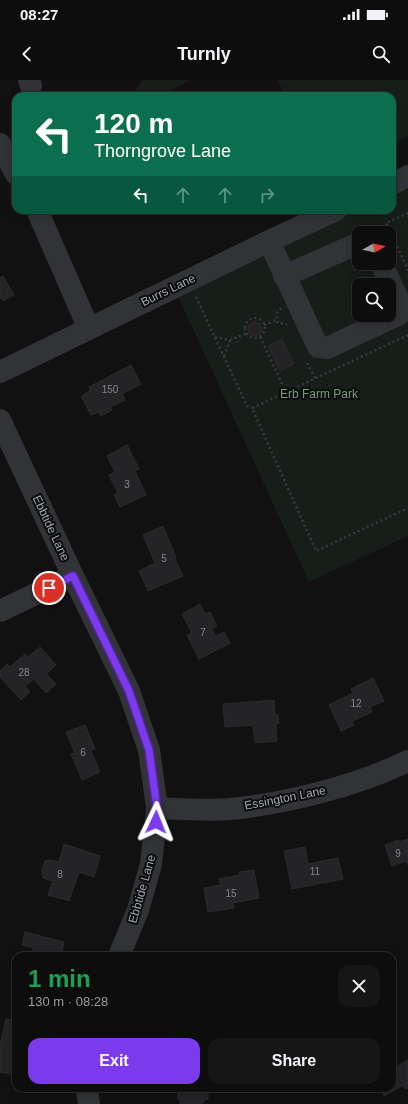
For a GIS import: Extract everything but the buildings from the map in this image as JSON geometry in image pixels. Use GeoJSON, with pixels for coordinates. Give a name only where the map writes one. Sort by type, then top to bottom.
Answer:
{"type":"FeatureCollection","features":[{"type":"Feature","properties":{"kind":"street"},"geometry":{"type":"LineString","coordinates":[[0,144],[12,166]]}},
{"type":"Feature","properties":{"kind":"street"},"geometry":{"type":"LineString","coordinates":[[396,182],[408,176]]}},
{"type":"Feature","properties":{"kind":"street"},"geometry":{"type":"LineString","coordinates":[[39,214],[89,329]]}},
{"type":"Feature","properties":{"kind":"street","name":"Burrs Lane"},"geometry":{"type":"LineString","coordinates":[[0,372],[327,214]]}},
{"type":"Feature","properties":{"kind":"street"},"geometry":{"type":"LineString","coordinates":[[269,241],[318,347],[327,348],[400,314],[402,307],[384,270]]}},
{"type":"Feature","properties":{"kind":"street"},"geometry":{"type":"LineString","coordinates":[[284,276],[352,245]]}},
{"type":"Feature","properties":{"kind":"street","name":"Ebbtide Lane"},"geometry":{"type":"LineString","coordinates":[[0,420],[129,691],[149,750],[157,808],[151,864],[138,910],[121,952]]}},
{"type":"Feature","properties":{"kind":"street"},"geometry":{"type":"LineString","coordinates":[[0,611],[73,576]]}},
{"type":"Feature","properties":{"kind":"street","name":"Essington Lane"},"geometry":{"type":"LineString","coordinates":[[157,808],[230,809],[287,800],[341,787],[408,761]]}},
{"type":"Feature","properties":{"kind":"street"},"geometry":{"type":"LineString","coordinates":[[88,1092],[89,1104]]}},
{"type":"Feature","properties":{"kind":"path"},"geometry":{"type":"LineString","coordinates":[[408,213],[386,223],[408,270]]}},
{"type":"Feature","properties":{"kind":"path"},"geometry":{"type":"LineString","coordinates":[[188,280],[247,406],[252,408],[316,551],[408,508]]}},
{"type":"Feature","properties":{"kind":"path"},"geometry":{"type":"LineString","coordinates":[[276,320],[277,313],[282,308]]}},
{"type":"Feature","properties":{"kind":"path"},"geometry":{"type":"LineString","coordinates":[[250,320],[260,320],[264,325],[265,331],[260,337],[252,338],[247,333],[246,325],[250,320]]}},
{"type":"Feature","properties":{"kind":"path"},"geometry":{"type":"LineString","coordinates":[[276,320],[281,324],[289,324]]}},
{"type":"Feature","properties":{"kind":"path"},"geometry":{"type":"LineString","coordinates":[[264,325],[276,320]]}},
{"type":"Feature","properties":{"kind":"path"},"geometry":{"type":"LineString","coordinates":[[215,337],[230,340],[247,333]]}},
{"type":"Feature","properties":{"kind":"path"},"geometry":{"type":"LineString","coordinates":[[252,408],[408,335]]}},
{"type":"Feature","properties":{"kind":"path"},"geometry":{"type":"LineString","coordinates":[[260,337],[286,392]]}},
{"type":"Feature","properties":{"kind":"path"},"geometry":{"type":"LineString","coordinates":[[224,356],[230,340]]}},
{"type":"Feature","properties":{"kind":"green space"},"geometry":{"type":"Polygon","coordinates":[[[143,80],[190,80],[169,92],[133,92],[143,80]]]}},
{"type":"Feature","properties":{"kind":"green space"},"geometry":{"type":"Polygon","coordinates":[[[277,80],[408,80],[408,136],[396,142],[396,92],[283,92],[277,80]]]}},
{"type":"Feature","properties":{"kind":"green space","name":"Erb Farm Park"},"geometry":{"type":"Polygon","coordinates":[[[408,185],[408,536],[309,582],[176,292],[344,214],[396,214],[396,190],[408,185]]]}},
{"type":"Feature","properties":{"kind":"route"},"geometry":{"type":"LineString","coordinates":[[49,588],[73,576],[129,691],[149,750],[157,808],[156,822]]}}]}
